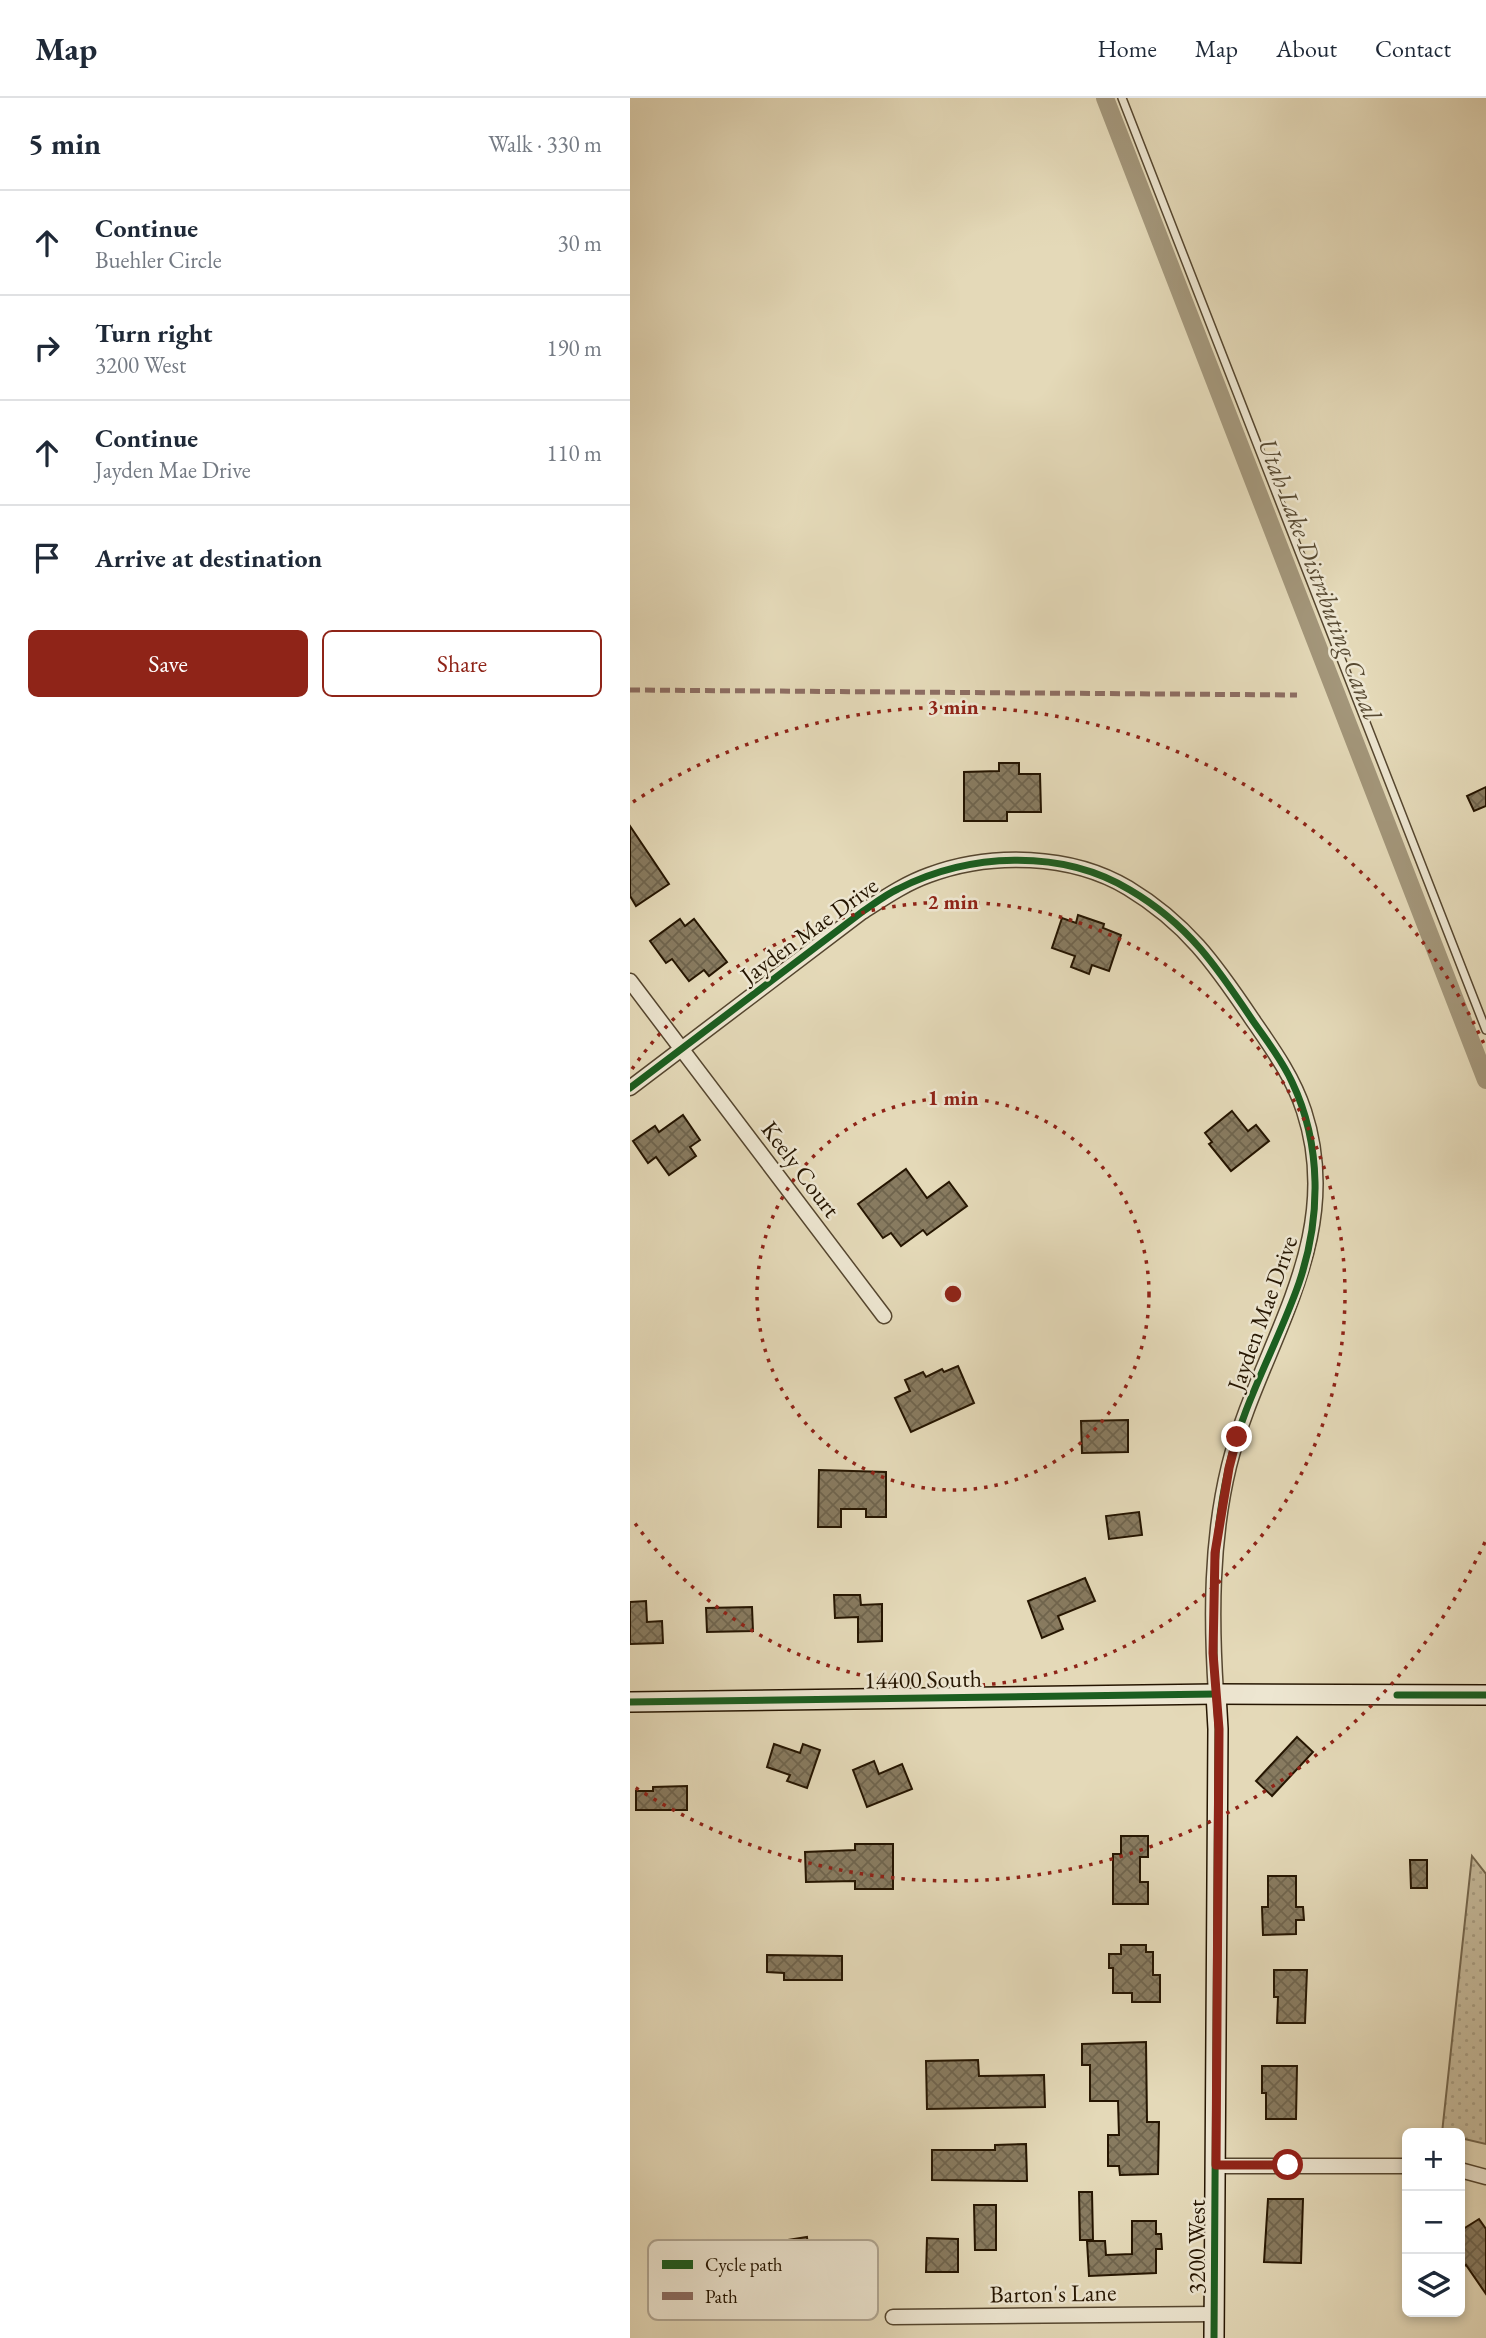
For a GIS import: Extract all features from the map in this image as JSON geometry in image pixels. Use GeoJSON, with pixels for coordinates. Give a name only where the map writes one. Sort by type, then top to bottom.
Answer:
{"type":"FeatureCollection","features":[{"type":"Feature","properties":{"kind":"street","name":"Jayden Mae Drive"},"geometry":{"type":"LineString","coordinates":[[630,1088],[862,912],[895,890],[929,875],[965,864],[1008,860],[1044,862],[1082,869],[1121,884],[1175,920],[1222,975],[1292,1080],[1305,1112],[1315,1174],[1315,1209],[1302,1273],[1250,1400],[1229,1468],[1215,1553],[1213,1653],[1216,1694]]}},
{"type":"Feature","properties":{"kind":"street","name":"Keely Court"},"geometry":{"type":"LineString","coordinates":[[630,981],[884,1316]]}},
{"type":"Feature","properties":{"kind":"street","name":"14400 South"},"geometry":{"type":"LineString","coordinates":[[630,1702],[1216,1694],[1486,1695]]}},
{"type":"Feature","properties":{"kind":"street","name":"3200 West"},"geometry":{"type":"LineString","coordinates":[[1214,2338],[1219,1729],[1216,1694]]}},
{"type":"Feature","properties":{"kind":"street"},"geometry":{"type":"LineString","coordinates":[[1216,2165],[1402,2166]]}},
{"type":"Feature","properties":{"kind":"street"},"geometry":{"type":"LineString","coordinates":[[1465,2171],[1486,2177]]}},
{"type":"Feature","properties":{"kind":"street","name":"Barton's Lane"},"geometry":{"type":"LineString","coordinates":[[892,2317],[1215,2314]]}},
{"type":"Feature","properties":{"kind":"lane"},"geometry":{"type":"LineString","coordinates":[[1122,98],[1486,1030]]}},
{"type":"Feature","properties":{"kind":"shaded area"},"geometry":{"type":"Polygon","coordinates":[[[1472,1856],[1486,1874],[1486,2144],[1465,2139],[1465,2128],[1443,2128],[1472,1856]]]}},
{"type":"Feature","properties":{"kind":"building"},"geometry":{"type":"Polygon","coordinates":[[[999,763],[1019,763],[1019,774],[1040,774],[1041,812],[1007,812],[1007,821],[964,821],[964,772],[999,771],[999,763]]]}},
{"type":"Feature","properties":{"kind":"building"},"geometry":{"type":"Polygon","coordinates":[[[1486,787],[1486,806],[1474,811],[1467,796],[1486,787]]]}},
{"type":"Feature","properties":{"kind":"building"},"geometry":{"type":"Polygon","coordinates":[[[630,826],[669,884],[636,906],[630,896],[630,826]]]}},
{"type":"Feature","properties":{"kind":"building"},"geometry":{"type":"Polygon","coordinates":[[[1078,915],[1104,924],[1103,928],[1121,935],[1109,971],[1092,965],[1089,974],[1071,967],[1075,956],[1052,948],[1062,918],[1076,923],[1078,915]]]}},
{"type":"Feature","properties":{"kind":"building"},"geometry":{"type":"Polygon","coordinates":[[[680,919],[685,926],[694,919],[727,962],[709,976],[704,970],[689,981],[672,959],[666,963],[650,941],[680,919]]]}},
{"type":"Feature","properties":{"kind":"building"},"geometry":{"type":"Polygon","coordinates":[[[1232,1111],[1248,1131],[1256,1125],[1269,1141],[1231,1171],[1209,1144],[1212,1142],[1205,1133],[1232,1111]]]}},
{"type":"Feature","properties":{"kind":"building"},"geometry":{"type":"Polygon","coordinates":[[[683,1115],[700,1140],[690,1147],[696,1156],[669,1175],[656,1157],[648,1163],[633,1141],[655,1126],[659,1132],[683,1115]]]}},
{"type":"Feature","properties":{"kind":"building"},"geometry":{"type":"Polygon","coordinates":[[[906,1169],[927,1198],[949,1182],[967,1206],[927,1235],[923,1230],[901,1246],[891,1233],[883,1238],[858,1204],[906,1169]]]}},
{"type":"Feature","properties":{"kind":"building"},"geometry":{"type":"Polygon","coordinates":[[[958,1366],[974,1403],[911,1432],[895,1398],[910,1391],[905,1380],[923,1372],[926,1377],[942,1369],[944,1372],[958,1366]]]}},
{"type":"Feature","properties":{"kind":"building"},"geometry":{"type":"Polygon","coordinates":[[[1128,1420],[1128,1452],[1082,1453],[1081,1421],[1128,1420]]]}},
{"type":"Feature","properties":{"kind":"building"},"geometry":{"type":"Polygon","coordinates":[[[819,1470],[886,1472],[886,1517],[866,1517],[866,1509],[841,1509],[841,1527],[818,1527],[819,1470]]]}},
{"type":"Feature","properties":{"kind":"building"},"geometry":{"type":"Polygon","coordinates":[[[1139,1512],[1142,1535],[1109,1539],[1106,1516],[1139,1512]]]}},
{"type":"Feature","properties":{"kind":"building"},"geometry":{"type":"Polygon","coordinates":[[[1085,1578],[1095,1601],[1058,1616],[1063,1629],[1042,1638],[1028,1601],[1085,1578]]]}},
{"type":"Feature","properties":{"kind":"building"},"geometry":{"type":"Polygon","coordinates":[[[834,1595],[860,1595],[861,1605],[882,1604],[882,1641],[858,1642],[858,1617],[835,1618],[834,1595]]]}},
{"type":"Feature","properties":{"kind":"building"},"geometry":{"type":"Polygon","coordinates":[[[646,1601],[647,1622],[662,1621],[663,1643],[630,1644],[630,1602],[646,1601]]]}},
{"type":"Feature","properties":{"kind":"building"},"geometry":{"type":"Polygon","coordinates":[[[752,1607],[753,1631],[707,1632],[706,1608],[752,1607]]]}},
{"type":"Feature","properties":{"kind":"building"},"geometry":{"type":"Polygon","coordinates":[[[1297,1737],[1313,1752],[1272,1796],[1256,1781],[1297,1737]]]}},
{"type":"Feature","properties":{"kind":"building"},"geometry":{"type":"Polygon","coordinates":[[[774,1744],[800,1753],[803,1744],[820,1750],[807,1788],[787,1781],[790,1775],[767,1767],[774,1744]]]}},
{"type":"Feature","properties":{"kind":"building"},"geometry":{"type":"Polygon","coordinates":[[[874,1761],[879,1774],[902,1764],[912,1789],[867,1807],[853,1770],[874,1761]]]}},
{"type":"Feature","properties":{"kind":"building"},"geometry":{"type":"Polygon","coordinates":[[[687,1786],[687,1810],[636,1810],[636,1791],[653,1791],[653,1787],[687,1786]]]}},
{"type":"Feature","properties":{"kind":"building"},"geometry":{"type":"Polygon","coordinates":[[[1121,1836],[1148,1836],[1148,1857],[1140,1857],[1140,1882],[1148,1882],[1148,1904],[1113,1904],[1113,1854],[1121,1854],[1121,1836]]]}},
{"type":"Feature","properties":{"kind":"building"},"geometry":{"type":"Polygon","coordinates":[[[855,1844],[893,1844],[893,1889],[855,1889],[855,1881],[806,1882],[805,1852],[855,1850],[855,1844]]]}},
{"type":"Feature","properties":{"kind":"building"},"geometry":{"type":"Polygon","coordinates":[[[1410,1860],[1427,1860],[1427,1888],[1411,1888],[1410,1860]]]}},
{"type":"Feature","properties":{"kind":"building"},"geometry":{"type":"Polygon","coordinates":[[[1268,1876],[1296,1876],[1296,1907],[1303,1907],[1304,1920],[1296,1920],[1296,1934],[1263,1935],[1262,1907],[1268,1907],[1268,1876]]]}},
{"type":"Feature","properties":{"kind":"building"},"geometry":{"type":"Polygon","coordinates":[[[1121,1945],[1146,1945],[1146,1952],[1153,1952],[1153,1975],[1160,1975],[1160,2002],[1132,2002],[1132,1993],[1113,1993],[1113,1968],[1109,1968],[1109,1954],[1121,1954],[1121,1945]]]}},
{"type":"Feature","properties":{"kind":"building"},"geometry":{"type":"Polygon","coordinates":[[[767,1955],[842,1956],[842,1980],[784,1980],[784,1973],[767,1972],[767,1955]]]}},
{"type":"Feature","properties":{"kind":"building"},"geometry":{"type":"Polygon","coordinates":[[[1274,1970],[1307,1970],[1305,2023],[1277,2023],[1278,1997],[1274,1997],[1274,1970]]]}},
{"type":"Feature","properties":{"kind":"building"},"geometry":{"type":"Polygon","coordinates":[[[1146,2042],[1147,2122],[1159,2122],[1158,2174],[1120,2175],[1119,2166],[1108,2166],[1108,2135],[1119,2135],[1118,2101],[1090,2101],[1090,2065],[1082,2065],[1082,2044],[1146,2042]]]}},
{"type":"Feature","properties":{"kind":"building"},"geometry":{"type":"Polygon","coordinates":[[[978,2060],[979,2076],[1044,2075],[1045,2107],[927,2109],[926,2061],[978,2060]]]}},
{"type":"Feature","properties":{"kind":"building"},"geometry":{"type":"Polygon","coordinates":[[[1262,2066],[1297,2066],[1296,2119],[1266,2119],[1262,2066]]]}},
{"type":"Feature","properties":{"kind":"building"},"geometry":{"type":"Polygon","coordinates":[[[1026,2144],[1027,2181],[932,2180],[932,2150],[995,2150],[995,2145],[1026,2144]]]}},
{"type":"Feature","properties":{"kind":"building"},"geometry":{"type":"Polygon","coordinates":[[[1079,2192],[1092,2192],[1093,2240],[1080,2240],[1079,2192]]]}},
{"type":"Feature","properties":{"kind":"building"},"geometry":{"type":"Polygon","coordinates":[[[1268,2199],[1303,2199],[1301,2263],[1264,2262],[1268,2199]]]}},
{"type":"Feature","properties":{"kind":"building"},"geometry":{"type":"Polygon","coordinates":[[[974,2205],[996,2205],[996,2250],[975,2250],[974,2205]]]}},
{"type":"Feature","properties":{"kind":"building"},"geometry":{"type":"Polygon","coordinates":[[[1479,2219],[1486,2229],[1486,2294],[1465,2266],[1465,2228],[1479,2219]]]}},
{"type":"Feature","properties":{"kind":"building"},"geometry":{"type":"Polygon","coordinates":[[[1132,2221],[1156,2221],[1156,2234],[1161,2234],[1162,2249],[1156,2249],[1156,2273],[1089,2276],[1087,2241],[1105,2241],[1106,2255],[1132,2254],[1132,2221]]]}},
{"type":"Feature","properties":{"kind":"building"},"geometry":{"type":"Polygon","coordinates":[[[927,2238],[958,2239],[958,2272],[926,2272],[927,2238]]]}},
{"type":"Feature","properties":{"kind":"waterway","name":"Utah Lake Distributing Canal"},"geometry":{"type":"LineString","coordinates":[[1105,98],[1486,1080]]}},
{"type":"Feature","properties":{"kind":"marked path"},"geometry":{"type":"LineString","coordinates":[[630,690],[1297,695]]}},
{"type":"Feature","properties":{"kind":"cycle path"},"geometry":{"type":"LineString","coordinates":[[630,1088],[889,894],[925,877],[954,868],[1014,860],[1074,867],[1103,876],[1130,890],[1169,917],[1214,965],[1274,1051],[1292,1082],[1302,1106],[1313,1156],[1315,1182],[1311,1233],[1299,1283],[1234,1446],[1220,1515],[1215,1560],[1213,1628],[1218,1729],[1214,2338]]}},
{"type":"Feature","properties":{"kind":"cycle path"},"geometry":{"type":"LineString","coordinates":[[630,1702],[1216,1694]]}},
{"type":"Feature","properties":{"kind":"cycle path"},"geometry":{"type":"LineString","coordinates":[[1397,1695],[1486,1695]]}},
{"type":"Feature","properties":{"kind":"route"},"geometry":{"type":"LineString","coordinates":[[1237,1437],[1220,1513],[1215,1553],[1213,1653],[1219,1729],[1216,2165],[1288,2165]]}}]}
